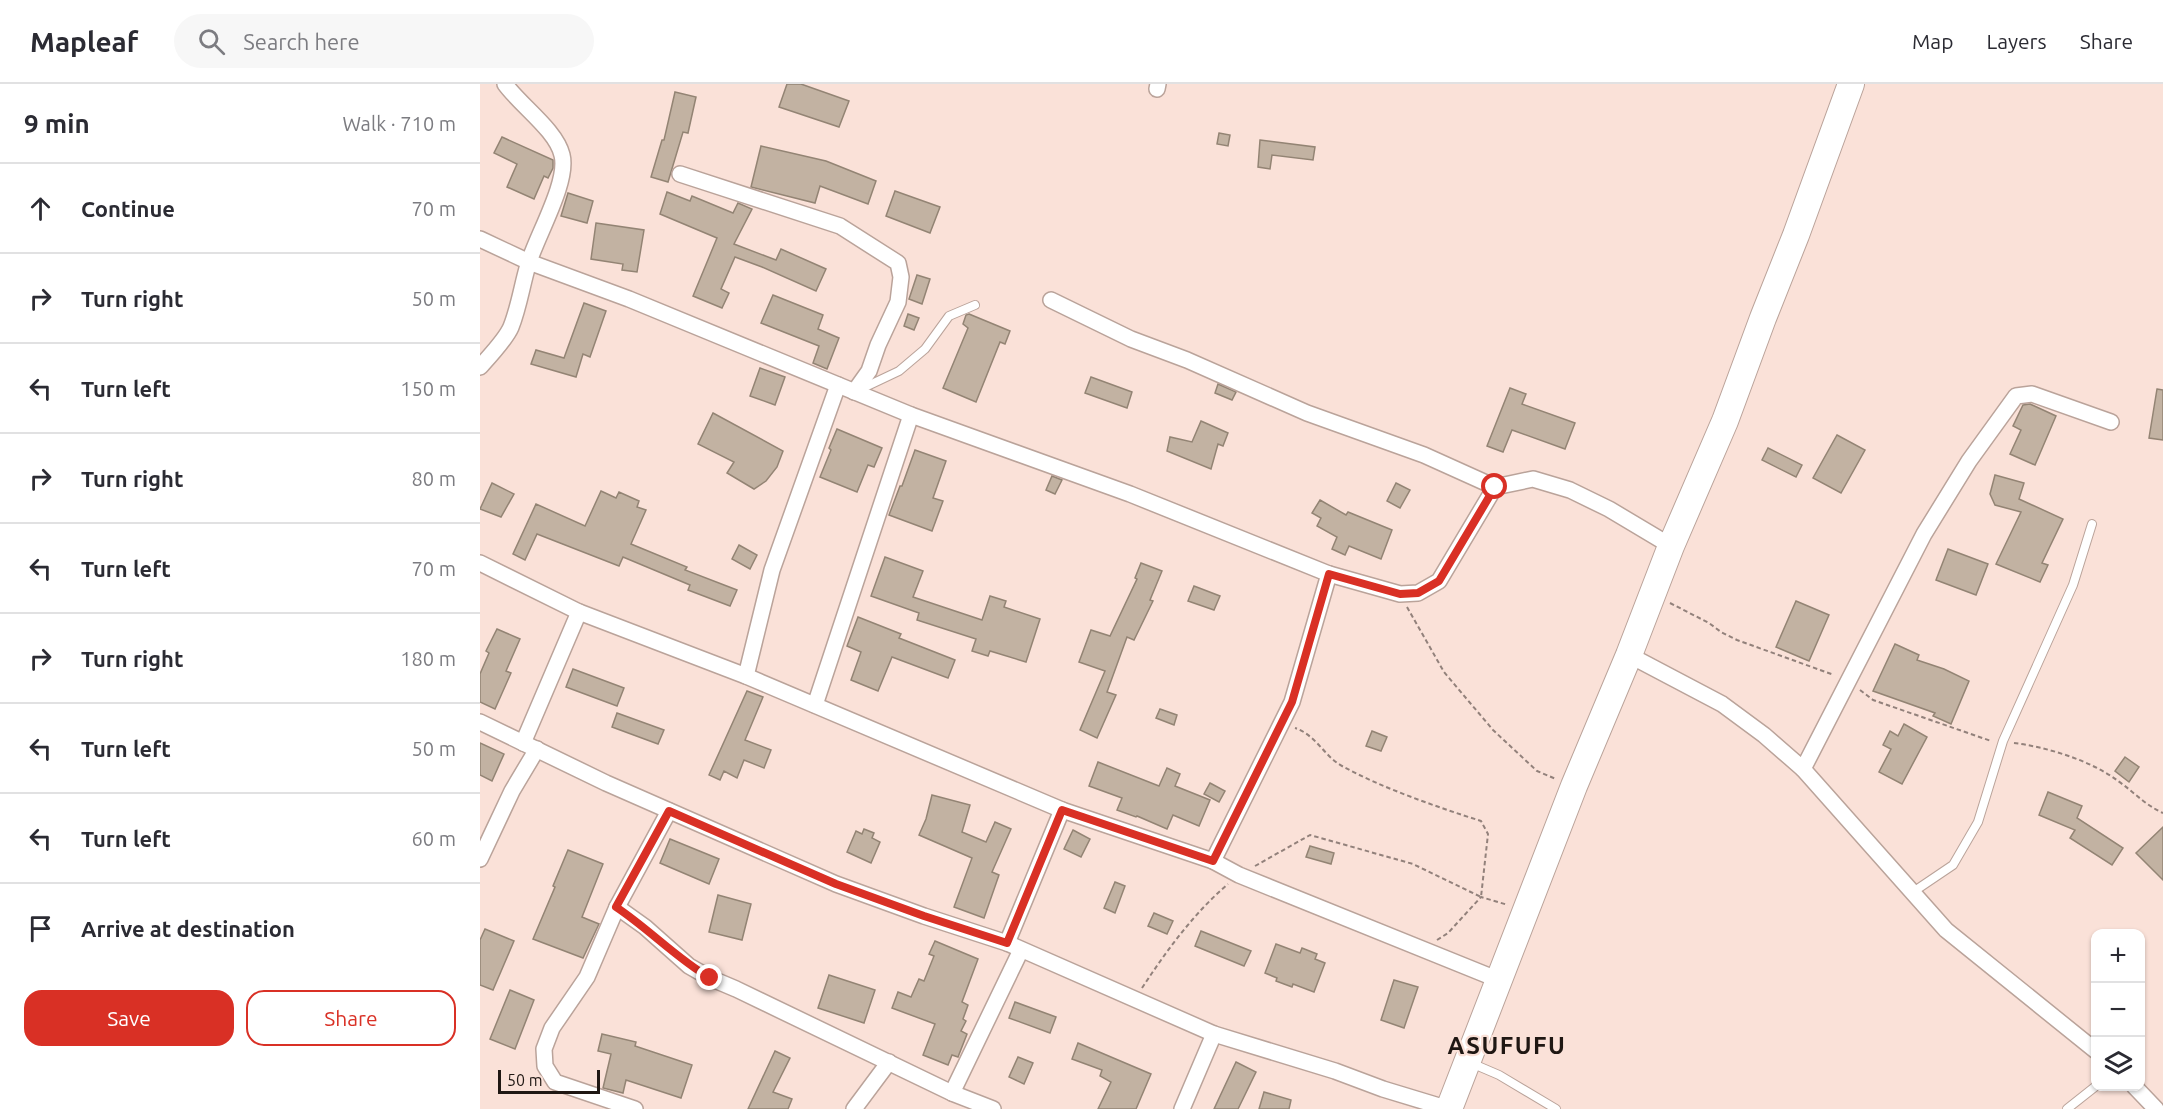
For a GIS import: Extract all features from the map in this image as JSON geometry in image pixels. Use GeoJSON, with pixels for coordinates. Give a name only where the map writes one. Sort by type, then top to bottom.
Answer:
{"type":"FeatureCollection","features":[{"type":"Feature","properties":{"kind":"highway"},"geometry":{"type":"LineString","coordinates":[[1449,1109],[1651,594],[1725,421],[1851,84]]}},
{"type":"Feature","properties":{"kind":"street"},"geometry":{"type":"LineString","coordinates":[[480,367],[511,329],[529,262],[556,195],[564,166],[562,153],[545,126],[514,97],[505,84]]}},
{"type":"Feature","properties":{"kind":"street"},"geometry":{"type":"LineString","coordinates":[[680,174],[840,226],[898,263],[901,278],[898,302],[869,371],[854,392]]}},
{"type":"Feature","properties":{"kind":"street"},"geometry":{"type":"LineString","coordinates":[[480,239],[529,262],[629,299],[911,415],[1130,494],[1329,574],[1400,594],[1418,593],[1439,581],[1495,487]]}},
{"type":"Feature","properties":{"kind":"street"},"geometry":{"type":"LineString","coordinates":[[1051,300],[1131,339],[1187,360],[1307,413],[1424,455],[1495,487],[1533,479],[1570,490],[1609,508],[1671,546]]}},
{"type":"Feature","properties":{"kind":"street"},"geometry":{"type":"LineString","coordinates":[[746,676],[772,570],[838,385]]}},
{"type":"Feature","properties":{"kind":"street"},"geometry":{"type":"LineString","coordinates":[[1803,769],[1924,534],[1969,461],[2016,396],[2024,393],[2032,394],[2110,422]]}},
{"type":"Feature","properties":{"kind":"street"},"geometry":{"type":"LineString","coordinates":[[815,705],[911,415]]}},
{"type":"Feature","properties":{"kind":"street"},"geometry":{"type":"LineString","coordinates":[[480,563],[537,589],[579,612],[746,676],[1062,810],[1213,861],[1239,875],[1499,980]]}},
{"type":"Feature","properties":{"kind":"street"},"geometry":{"type":"LineString","coordinates":[[1213,861],[1292,702],[1329,574]]}},
{"type":"Feature","properties":{"kind":"street"},"geometry":{"type":"LineString","coordinates":[[480,859],[512,791],[579,612]]}},
{"type":"Feature","properties":{"kind":"street"},"geometry":{"type":"LineString","coordinates":[[1629,655],[1722,705],[1764,735],[1803,769],[1946,930],[2091,1047]]}},
{"type":"Feature","properties":{"kind":"street"},"geometry":{"type":"LineString","coordinates":[[480,722],[669,811],[836,884],[1007,943],[1214,1034],[1449,1109]]}},
{"type":"Feature","properties":{"kind":"street"},"geometry":{"type":"LineString","coordinates":[[1007,943],[1062,810]]}},
{"type":"Feature","properties":{"kind":"street"},"geometry":{"type":"LineString","coordinates":[[635,1109],[555,1082],[545,1066],[544,1049],[552,1028],[587,977],[616,907],[669,811]]}},
{"type":"Feature","properties":{"kind":"street"},"geometry":{"type":"LineString","coordinates":[[616,907],[645,927],[689,966],[710,978],[736,988],[952,1093],[993,1109]]}},
{"type":"Feature","properties":{"kind":"street"},"geometry":{"type":"LineString","coordinates":[[952,1093],[1021,950]]}},
{"type":"Feature","properties":{"kind":"street"},"geometry":{"type":"LineString","coordinates":[[1182,1109],[1214,1034]]}},
{"type":"Feature","properties":{"kind":"street"},"geometry":{"type":"LineString","coordinates":[[854,1109],[889,1062]]}},
{"type":"Feature","properties":{"kind":"street"},"geometry":{"type":"LineString","coordinates":[[2139,1091],[2156,1109]]}},
{"type":"Feature","properties":{"kind":"lane"},"geometry":{"type":"LineString","coordinates":[[854,392],[899,372],[925,349],[949,316],[975,305]]}},
{"type":"Feature","properties":{"kind":"lane"},"geometry":{"type":"LineString","coordinates":[[1913,892],[1953,865],[1978,822],[2003,741],[2073,585],[2091,524]]}},
{"type":"Feature","properties":{"kind":"lane"},"geometry":{"type":"LineString","coordinates":[[1467,1062],[1499,1075],[1556,1109]]}},
{"type":"Feature","properties":{"kind":"lane"},"geometry":{"type":"LineString","coordinates":[[2067,1109],[2091,1090]]}},
{"type":"Feature","properties":{"kind":"path"},"geometry":{"type":"LineString","coordinates":[[1400,594],[1444,672],[1493,730],[1537,771],[1574,786]]}},
{"type":"Feature","properties":{"kind":"path"},"geometry":{"type":"LineString","coordinates":[[1651,594],[1737,640],[1848,681],[1873,700],[1988,741],[2003,741],[2040,748],[2100,769],[2120,782],[2137,798],[2163,813]]}},
{"type":"Feature","properties":{"kind":"path"},"geometry":{"type":"LineString","coordinates":[[1272,742],[1289,726],[1306,732],[1340,765],[1398,790],[1481,821],[1488,834],[1481,897],[1448,933],[1425,949]]}},
{"type":"Feature","properties":{"kind":"path"},"geometry":{"type":"LineString","coordinates":[[1136,998],[1156,966],[1206,903],[1239,875],[1310,836],[1413,864],[1481,897],[1527,911]]}},
{"type":"Feature","properties":{"kind":"building"},"geometry":{"type":"Polygon","coordinates":[[[787,84],[801,84],[849,101],[839,127],[779,107],[787,84]]]}},
{"type":"Feature","properties":{"kind":"building"},"geometry":{"type":"Polygon","coordinates":[[[675,92],[696,97],[688,133],[683,132],[668,182],[651,177],[662,140],[664,140],[675,92]]]}},
{"type":"Feature","properties":{"kind":"building"},"geometry":{"type":"Polygon","coordinates":[[[1219,133],[1230,135],[1228,146],[1217,144],[1219,133]]]}},
{"type":"Feature","properties":{"kind":"building"},"geometry":{"type":"Polygon","coordinates":[[[502,137],[553,160],[553,168],[548,178],[544,176],[534,199],[507,187],[517,164],[494,153],[502,137]]]}},
{"type":"Feature","properties":{"kind":"building"},"geometry":{"type":"Polygon","coordinates":[[[1260,140],[1315,147],[1313,160],[1272,155],[1270,169],[1258,167],[1260,140]]]}},
{"type":"Feature","properties":{"kind":"building"},"geometry":{"type":"Polygon","coordinates":[[[761,146],[826,161],[876,181],[868,204],[820,186],[815,203],[751,187],[761,146]]]}},
{"type":"Feature","properties":{"kind":"building"},"geometry":{"type":"Polygon","coordinates":[[[895,191],[940,207],[930,233],[886,216],[895,191]]]}},
{"type":"Feature","properties":{"kind":"building"},"geometry":{"type":"Polygon","coordinates":[[[667,192],[690,201],[692,196],[733,213],[738,203],[752,209],[734,244],[776,260],[781,249],[826,269],[816,291],[735,257],[721,289],[729,293],[722,308],[693,296],[717,238],[660,214],[667,192]]]}},
{"type":"Feature","properties":{"kind":"building"},"geometry":{"type":"Polygon","coordinates":[[[568,193],[593,201],[587,223],[561,216],[568,193]]]}},
{"type":"Feature","properties":{"kind":"building"},"geometry":{"type":"Polygon","coordinates":[[[596,223],[644,230],[637,272],[622,270],[623,264],[591,259],[596,223]]]}},
{"type":"Feature","properties":{"kind":"building"},"geometry":{"type":"Polygon","coordinates":[[[917,275],[930,279],[922,304],[909,299],[917,275]]]}},
{"type":"Feature","properties":{"kind":"building"},"geometry":{"type":"Polygon","coordinates":[[[773,295],[823,315],[818,329],[839,338],[827,369],[813,363],[819,346],[761,323],[773,295]]]}},
{"type":"Feature","properties":{"kind":"building"},"geometry":{"type":"Polygon","coordinates":[[[584,303],[606,311],[590,357],[583,354],[576,377],[531,364],[536,350],[564,358],[584,303]]]}},
{"type":"Feature","properties":{"kind":"building"},"geometry":{"type":"Polygon","coordinates":[[[908,314],[919,318],[914,330],[904,326],[908,314]]]}},
{"type":"Feature","properties":{"kind":"building"},"geometry":{"type":"Polygon","coordinates":[[[969,314],[1010,331],[1005,344],[1000,342],[976,402],[943,388],[968,328],[963,324],[966,315],[969,314]]]}},
{"type":"Feature","properties":{"kind":"building"},"geometry":{"type":"Polygon","coordinates":[[[760,368],[785,377],[775,405],[750,396],[760,368]]]}},
{"type":"Feature","properties":{"kind":"building"},"geometry":{"type":"Polygon","coordinates":[[[1091,377],[1132,392],[1127,408],[1085,393],[1091,377]]]}},
{"type":"Feature","properties":{"kind":"building"},"geometry":{"type":"Polygon","coordinates":[[[1218,384],[1236,392],[1232,400],[1215,393],[1218,384]]]}},
{"type":"Feature","properties":{"kind":"building"},"geometry":{"type":"Polygon","coordinates":[[[1510,388],[1526,394],[1522,404],[1575,423],[1565,449],[1512,430],[1503,452],[1487,446],[1510,388]]]}},
{"type":"Feature","properties":{"kind":"building"},"geometry":{"type":"Polygon","coordinates":[[[2157,389],[2163,390],[2163,440],[2149,438],[2157,389]]]}},
{"type":"Feature","properties":{"kind":"building"},"geometry":{"type":"Polygon","coordinates":[[[2030,404],[2056,416],[2035,465],[2010,454],[2021,430],[2013,426],[2023,405],[2030,404]]]}},
{"type":"Feature","properties":{"kind":"building"},"geometry":{"type":"Polygon","coordinates":[[[713,413],[783,451],[777,467],[766,481],[754,489],[727,473],[734,462],[698,444],[713,413]]]}},
{"type":"Feature","properties":{"kind":"building"},"geometry":{"type":"Polygon","coordinates":[[[1201,421],[1228,433],[1223,446],[1218,444],[1211,469],[1167,451],[1170,437],[1192,442],[1201,421]]]}},
{"type":"Feature","properties":{"kind":"building"},"geometry":{"type":"Polygon","coordinates":[[[837,429],[882,448],[874,467],[868,465],[857,492],[820,477],[837,429]]]}},
{"type":"Feature","properties":{"kind":"building"},"geometry":{"type":"Polygon","coordinates":[[[1837,435],[1865,450],[1841,493],[1813,478],[1837,435]]]}},
{"type":"Feature","properties":{"kind":"building"},"geometry":{"type":"Polygon","coordinates":[[[1768,448],[1802,465],[1796,477],[1762,460],[1768,448]]]}},
{"type":"Feature","properties":{"kind":"building"},"geometry":{"type":"Polygon","coordinates":[[[915,450],[946,461],[933,498],[943,501],[932,531],[889,515],[915,450]]]}},
{"type":"Feature","properties":{"kind":"building"},"geometry":{"type":"Polygon","coordinates":[[[1995,475],[2024,483],[2019,499],[2063,519],[2042,563],[2048,565],[2040,582],[1996,564],[2021,512],[1995,505],[1990,494],[1995,475]]]}},
{"type":"Feature","properties":{"kind":"building"},"geometry":{"type":"Polygon","coordinates":[[[1052,476],[1062,480],[1055,494],[1046,490],[1052,476]]]}},
{"type":"Feature","properties":{"kind":"building"},"geometry":{"type":"Polygon","coordinates":[[[492,483],[514,494],[501,517],[480,509],[492,483]]]}},
{"type":"Feature","properties":{"kind":"building"},"geometry":{"type":"Polygon","coordinates":[[[1396,483],[1410,490],[1400,508],[1387,501],[1396,483]]]}},
{"type":"Feature","properties":{"kind":"building"},"geometry":{"type":"Polygon","coordinates":[[[601,491],[616,498],[619,492],[639,501],[637,507],[646,510],[631,544],[687,567],[685,570],[737,590],[730,606],[688,590],[690,585],[623,557],[619,566],[537,534],[525,560],[513,554],[536,504],[585,526],[601,491]]]}},
{"type":"Feature","properties":{"kind":"building"},"geometry":{"type":"Polygon","coordinates":[[[1320,500],[1346,515],[1348,512],[1392,530],[1381,559],[1349,546],[1345,555],[1332,549],[1337,537],[1317,526],[1321,518],[1312,513],[1320,500]]]}},
{"type":"Feature","properties":{"kind":"building"},"geometry":{"type":"Polygon","coordinates":[[[739,545],[757,555],[750,569],[732,559],[739,545]]]}},
{"type":"Feature","properties":{"kind":"building"},"geometry":{"type":"Polygon","coordinates":[[[1948,549],[1988,564],[1976,595],[1936,580],[1948,549]]]}},
{"type":"Feature","properties":{"kind":"building"},"geometry":{"type":"Polygon","coordinates":[[[885,557],[923,571],[913,597],[982,620],[990,596],[1006,601],[1004,607],[1040,619],[1026,662],[990,651],[988,656],[972,651],[976,639],[917,620],[919,613],[871,596],[885,557]]]}},
{"type":"Feature","properties":{"kind":"building"},"geometry":{"type":"Polygon","coordinates":[[[1141,563],[1162,571],[1150,600],[1153,601],[1134,640],[1127,637],[1107,692],[1116,695],[1097,738],[1080,730],[1105,671],[1079,662],[1091,630],[1110,636],[1137,579],[1135,578],[1141,563]]]}},
{"type":"Feature","properties":{"kind":"building"},"geometry":{"type":"Polygon","coordinates":[[[1194,586],[1220,596],[1214,610],[1188,601],[1194,586]]]}},
{"type":"Feature","properties":{"kind":"building"},"geometry":{"type":"Polygon","coordinates":[[[1796,601],[1829,615],[1809,661],[1776,647],[1796,601]]]}},
{"type":"Feature","properties":{"kind":"building"},"geometry":{"type":"Polygon","coordinates":[[[858,617],[901,634],[899,638],[955,660],[948,678],[892,657],[878,691],[851,680],[861,652],[847,646],[858,617]]]}},
{"type":"Feature","properties":{"kind":"building"},"geometry":{"type":"Polygon","coordinates":[[[497,629],[520,639],[506,671],[511,673],[495,709],[480,702],[480,674],[489,653],[486,651],[497,629]]]}},
{"type":"Feature","properties":{"kind":"building"},"geometry":{"type":"Polygon","coordinates":[[[1895,644],[1919,655],[1917,660],[1969,681],[1951,724],[1933,716],[1935,713],[1873,691],[1895,644]]]}},
{"type":"Feature","properties":{"kind":"building"},"geometry":{"type":"Polygon","coordinates":[[[573,669],[624,688],[617,706],[566,687],[573,669]]]}},
{"type":"Feature","properties":{"kind":"building"},"geometry":{"type":"Polygon","coordinates":[[[747,691],[763,697],[745,740],[771,750],[764,768],[744,760],[737,778],[724,771],[720,780],[709,775],[747,691]]]}},
{"type":"Feature","properties":{"kind":"building"},"geometry":{"type":"Polygon","coordinates":[[[1160,709],[1177,715],[1174,725],[1156,718],[1160,709]]]}},
{"type":"Feature","properties":{"kind":"building"},"geometry":{"type":"Polygon","coordinates":[[[617,713],[664,730],[658,744],[612,727],[617,713]]]}},
{"type":"Feature","properties":{"kind":"building"},"geometry":{"type":"Polygon","coordinates":[[[1904,724],[1927,737],[1902,784],[1879,772],[1891,749],[1883,745],[1890,731],[1898,736],[1904,724]]]}},
{"type":"Feature","properties":{"kind":"building"},"geometry":{"type":"Polygon","coordinates":[[[1372,731],[1387,737],[1381,751],[1366,746],[1372,731]]]}},
{"type":"Feature","properties":{"kind":"building"},"geometry":{"type":"Polygon","coordinates":[[[480,743],[504,754],[492,781],[480,775],[480,743]]]}},
{"type":"Feature","properties":{"kind":"building"},"geometry":{"type":"Polygon","coordinates":[[[2125,757],[2139,767],[2129,782],[2115,771],[2125,757]]]}},
{"type":"Feature","properties":{"kind":"building"},"geometry":{"type":"Polygon","coordinates":[[[1098,762],[1159,786],[1167,768],[1180,774],[1175,786],[1210,800],[1199,826],[1173,815],[1167,829],[1117,810],[1122,798],[1089,786],[1098,762]]]}},
{"type":"Feature","properties":{"kind":"building"},"geometry":{"type":"Polygon","coordinates":[[[1210,783],[1225,791],[1219,802],[1204,794],[1210,783]]]}},
{"type":"Feature","properties":{"kind":"building"},"geometry":{"type":"Polygon","coordinates":[[[2048,792],[2082,806],[2077,818],[2123,848],[2112,865],[2070,838],[2075,830],[2039,815],[2048,792]]]}},
{"type":"Feature","properties":{"kind":"building"},"geometry":{"type":"Polygon","coordinates":[[[932,795],[970,805],[962,832],[986,842],[995,822],[1011,829],[992,872],[999,875],[984,918],[954,907],[972,858],[919,835],[932,795]]]}},
{"type":"Feature","properties":{"kind":"building"},"geometry":{"type":"Polygon","coordinates":[[[2163,827],[2163,880],[2136,853],[2163,827]]]}},
{"type":"Feature","properties":{"kind":"building"},"geometry":{"type":"Polygon","coordinates":[[[864,829],[874,833],[872,838],[880,842],[871,863],[847,852],[856,831],[862,834],[864,829]]]}},
{"type":"Feature","properties":{"kind":"building"},"geometry":{"type":"Polygon","coordinates":[[[1073,830],[1090,839],[1081,857],[1064,849],[1073,830]]]}},
{"type":"Feature","properties":{"kind":"building"},"geometry":{"type":"Polygon","coordinates":[[[670,839],[719,859],[709,884],[660,863],[670,839]]]}},
{"type":"Feature","properties":{"kind":"building"},"geometry":{"type":"Polygon","coordinates":[[[1310,846],[1334,853],[1331,864],[1306,857],[1310,846]]]}},
{"type":"Feature","properties":{"kind":"building"},"geometry":{"type":"Polygon","coordinates":[[[568,850],[603,864],[582,917],[599,924],[583,958],[533,939],[568,850]]]}},
{"type":"Feature","properties":{"kind":"building"},"geometry":{"type":"Polygon","coordinates":[[[1115,882],[1125,886],[1115,913],[1104,908],[1115,882]]]}},
{"type":"Feature","properties":{"kind":"building"},"geometry":{"type":"Polygon","coordinates":[[[718,895],[751,904],[742,940],[709,932],[718,895]]]}},
{"type":"Feature","properties":{"kind":"building"},"geometry":{"type":"Polygon","coordinates":[[[1154,913],[1173,921],[1167,934],[1148,926],[1154,913]]]}},
{"type":"Feature","properties":{"kind":"building"},"geometry":{"type":"Polygon","coordinates":[[[485,929],[514,941],[493,990],[480,985],[480,940],[485,929]]]}},
{"type":"Feature","properties":{"kind":"building"},"geometry":{"type":"Polygon","coordinates":[[[1201,931],[1251,951],[1244,966],[1195,946],[1201,931]]]}},
{"type":"Feature","properties":{"kind":"building"},"geometry":{"type":"Polygon","coordinates":[[[935,941],[978,959],[962,1002],[968,1005],[963,1019],[966,1021],[961,1031],[967,1034],[958,1057],[952,1055],[948,1065],[923,1055],[935,1024],[892,1008],[898,992],[911,997],[919,979],[924,981],[934,956],[929,954],[935,941]]]}},
{"type":"Feature","properties":{"kind":"building"},"geometry":{"type":"Polygon","coordinates":[[[1276,944],[1300,953],[1302,948],[1317,954],[1315,959],[1325,963],[1314,992],[1293,984],[1292,987],[1276,981],[1277,978],[1265,973],[1276,944]]]}},
{"type":"Feature","properties":{"kind":"building"},"geometry":{"type":"Polygon","coordinates":[[[829,975],[875,990],[864,1023],[818,1008],[829,975]]]}},
{"type":"Feature","properties":{"kind":"building"},"geometry":{"type":"Polygon","coordinates":[[[1394,980],[1418,987],[1404,1028],[1381,1020],[1394,980]]]}},
{"type":"Feature","properties":{"kind":"building"},"geometry":{"type":"Polygon","coordinates":[[[510,990],[534,1000],[515,1049],[490,1039],[510,990]]]}},
{"type":"Feature","properties":{"kind":"building"},"geometry":{"type":"Polygon","coordinates":[[[1015,1002],[1056,1017],[1050,1033],[1009,1018],[1015,1002]]]}},
{"type":"Feature","properties":{"kind":"building"},"geometry":{"type":"Polygon","coordinates":[[[602,1034],[636,1042],[635,1046],[692,1065],[681,1098],[626,1080],[623,1093],[603,1088],[611,1054],[598,1051],[602,1034]]]}},
{"type":"Feature","properties":{"kind":"building"},"geometry":{"type":"Polygon","coordinates":[[[1078,1043],[1151,1074],[1136,1109],[1098,1109],[1111,1082],[1100,1076],[1102,1070],[1072,1059],[1078,1043]]]}},
{"type":"Feature","properties":{"kind":"building"},"geometry":{"type":"Polygon","coordinates":[[[775,1051],[790,1058],[773,1092],[792,1099],[788,1109],[748,1109],[775,1051]]]}},
{"type":"Feature","properties":{"kind":"building"},"geometry":{"type":"Polygon","coordinates":[[[1018,1057],[1033,1063],[1024,1084],[1009,1077],[1018,1057]]]}},
{"type":"Feature","properties":{"kind":"building"},"geometry":{"type":"Polygon","coordinates":[[[1236,1062],[1256,1072],[1238,1109],[1214,1109],[1236,1062]]]}},
{"type":"Feature","properties":{"kind":"building"},"geometry":{"type":"Polygon","coordinates":[[[1264,1092],[1291,1100],[1289,1109],[1259,1109],[1264,1092]]]}},
{"type":"Feature","properties":{"kind":"district","name":"ASUFUFU"},"geometry":{"type":"Point","coordinates":[1507,1046]}},
{"type":"Feature","properties":{"kind":"route"},"geometry":{"type":"LineString","coordinates":[[710,978],[689,966],[645,927],[616,907],[669,811],[836,884],[1007,943],[1062,810],[1213,861],[1292,702],[1329,574],[1400,594],[1418,593],[1439,581],[1495,487]]}}]}
